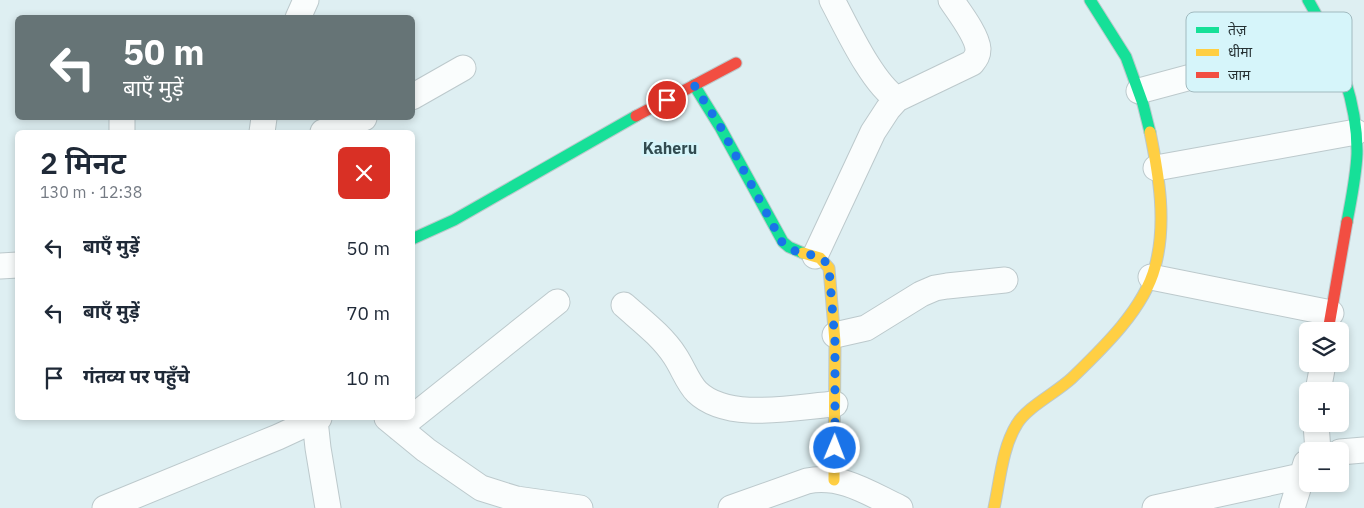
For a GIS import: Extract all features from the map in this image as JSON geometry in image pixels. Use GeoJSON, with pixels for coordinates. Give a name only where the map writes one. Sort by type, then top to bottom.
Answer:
{"type":"FeatureCollection","features":[{"type":"Feature","properties":{"kind":"street"},"geometry":{"type":"LineString","coordinates":[[299,15],[306,0]]}},
{"type":"Feature","properties":{"kind":"street"},"geometry":{"type":"LineString","coordinates":[[832,0],[883,87],[897,99]]}},
{"type":"Feature","properties":{"kind":"street"},"geometry":{"type":"LineString","coordinates":[[815,256],[872,132],[888,109],[897,99],[972,63],[977,56],[978,46],[952,0]]}},
{"type":"Feature","properties":{"kind":"street"},"geometry":{"type":"LineString","coordinates":[[994,508],[1011,436],[1016,425],[1024,415],[1058,390],[1104,344],[1133,308],[1152,277],[1159,250],[1161,225],[1156,168],[1139,91],[1126,57],[1090,0]]}},
{"type":"Feature","properties":{"kind":"street"},"geometry":{"type":"LineString","coordinates":[[1308,0],[1314,12]]}},
{"type":"Feature","properties":{"kind":"street"},"geometry":{"type":"LineString","coordinates":[[415,239],[454,220],[736,63]]}},
{"type":"Feature","properties":{"kind":"street"},"geometry":{"type":"LineString","coordinates":[[415,95],[463,68]]}},
{"type":"Feature","properties":{"kind":"street"},"geometry":{"type":"LineString","coordinates":[[1139,91],[1186,78]]}},
{"type":"Feature","properties":{"kind":"street"},"geometry":{"type":"LineString","coordinates":[[694,85],[720,126],[782,242],[792,251],[822,258],[829,268],[835,335],[834,480]]}},
{"type":"Feature","properties":{"kind":"street"},"geometry":{"type":"LineString","coordinates":[[1152,277],[1330,322],[1356,175],[1356,132],[1349,92]]}},
{"type":"Feature","properties":{"kind":"street"},"geometry":{"type":"LineString","coordinates":[[329,130],[358,120]]}},
{"type":"Feature","properties":{"kind":"street"},"geometry":{"type":"LineString","coordinates":[[1156,168],[1356,132]]}},
{"type":"Feature","properties":{"kind":"street"},"geometry":{"type":"LineString","coordinates":[[0,266],[15,265]]}},
{"type":"Feature","properties":{"kind":"street"},"geometry":{"type":"LineString","coordinates":[[835,335],[866,328],[921,294],[935,288],[1005,280]]}},
{"type":"Feature","properties":{"kind":"street"},"geometry":{"type":"LineString","coordinates":[[415,407],[557,302]]}},
{"type":"Feature","properties":{"kind":"street"},"geometry":{"type":"LineString","coordinates":[[624,304],[665,343],[675,356],[695,391],[716,405],[731,409],[753,411],[835,404]]}},
{"type":"Feature","properties":{"kind":"street"},"geometry":{"type":"LineString","coordinates":[[105,508],[315,420]]}},
{"type":"Feature","properties":{"kind":"street"},"geometry":{"type":"LineString","coordinates":[[317,420],[318,448],[328,508]]}},
{"type":"Feature","properties":{"kind":"street"},"geometry":{"type":"LineString","coordinates":[[393,423],[450,468],[481,488],[516,499],[580,508]]}},
{"type":"Feature","properties":{"kind":"street"},"geometry":{"type":"LineString","coordinates":[[1349,451],[1364,450]]}},
{"type":"Feature","properties":{"kind":"street"},"geometry":{"type":"LineString","coordinates":[[1155,508],[1299,470]]}},
{"type":"Feature","properties":{"kind":"street"},"geometry":{"type":"LineString","coordinates":[[731,508],[820,478],[834,480],[859,488],[900,508]]}},
{"type":"Feature","properties":{"kind":"street"},"geometry":{"type":"LineString","coordinates":[[1292,508],[1299,485]]}},
{"type":"Feature","properties":{"kind":"traffic: fast"},"geometry":{"type":"LineString","coordinates":[[1090,0],[1126,57],[1143,104],[1150,132]]}},
{"type":"Feature","properties":{"kind":"traffic: fast"},"geometry":{"type":"LineString","coordinates":[[1308,0],[1315,12]]}},
{"type":"Feature","properties":{"kind":"traffic: fast"},"geometry":{"type":"LineString","coordinates":[[694,85],[720,127],[783,242],[803,253]]}},
{"type":"Feature","properties":{"kind":"traffic: fast"},"geometry":{"type":"LineString","coordinates":[[1347,222],[1357,154],[1354,113],[1349,92]]}},
{"type":"Feature","properties":{"kind":"traffic: fast"},"geometry":{"type":"LineString","coordinates":[[415,238],[454,220],[636,116]]}},
{"type":"Feature","properties":{"kind":"traffic: slow"},"geometry":{"type":"LineString","coordinates":[[994,508],[1008,443],[1017,424],[1035,406],[1072,378],[1109,341],[1132,313],[1150,283],[1159,250],[1161,234],[1159,182],[1150,132]]}},
{"type":"Feature","properties":{"kind":"traffic: slow"},"geometry":{"type":"LineString","coordinates":[[803,253],[820,258],[829,268],[835,342],[834,480]]}},
{"type":"Feature","properties":{"kind":"traffic: jam"},"geometry":{"type":"LineString","coordinates":[[636,116],[736,63]]}},
{"type":"Feature","properties":{"kind":"traffic: jam"},"geometry":{"type":"LineString","coordinates":[[1330,322],[1347,222]]}},
{"type":"Feature","properties":{"kind":"district","name":"Kaheru"},"geometry":{"type":"Point","coordinates":[670,148]}},
{"type":"Feature","properties":{"kind":"route"},"geometry":{"type":"LineString","coordinates":[[667,100],[694,85],[720,126],[782,242],[792,251],[822,258],[827,263],[835,335],[835,448]]}}]}
